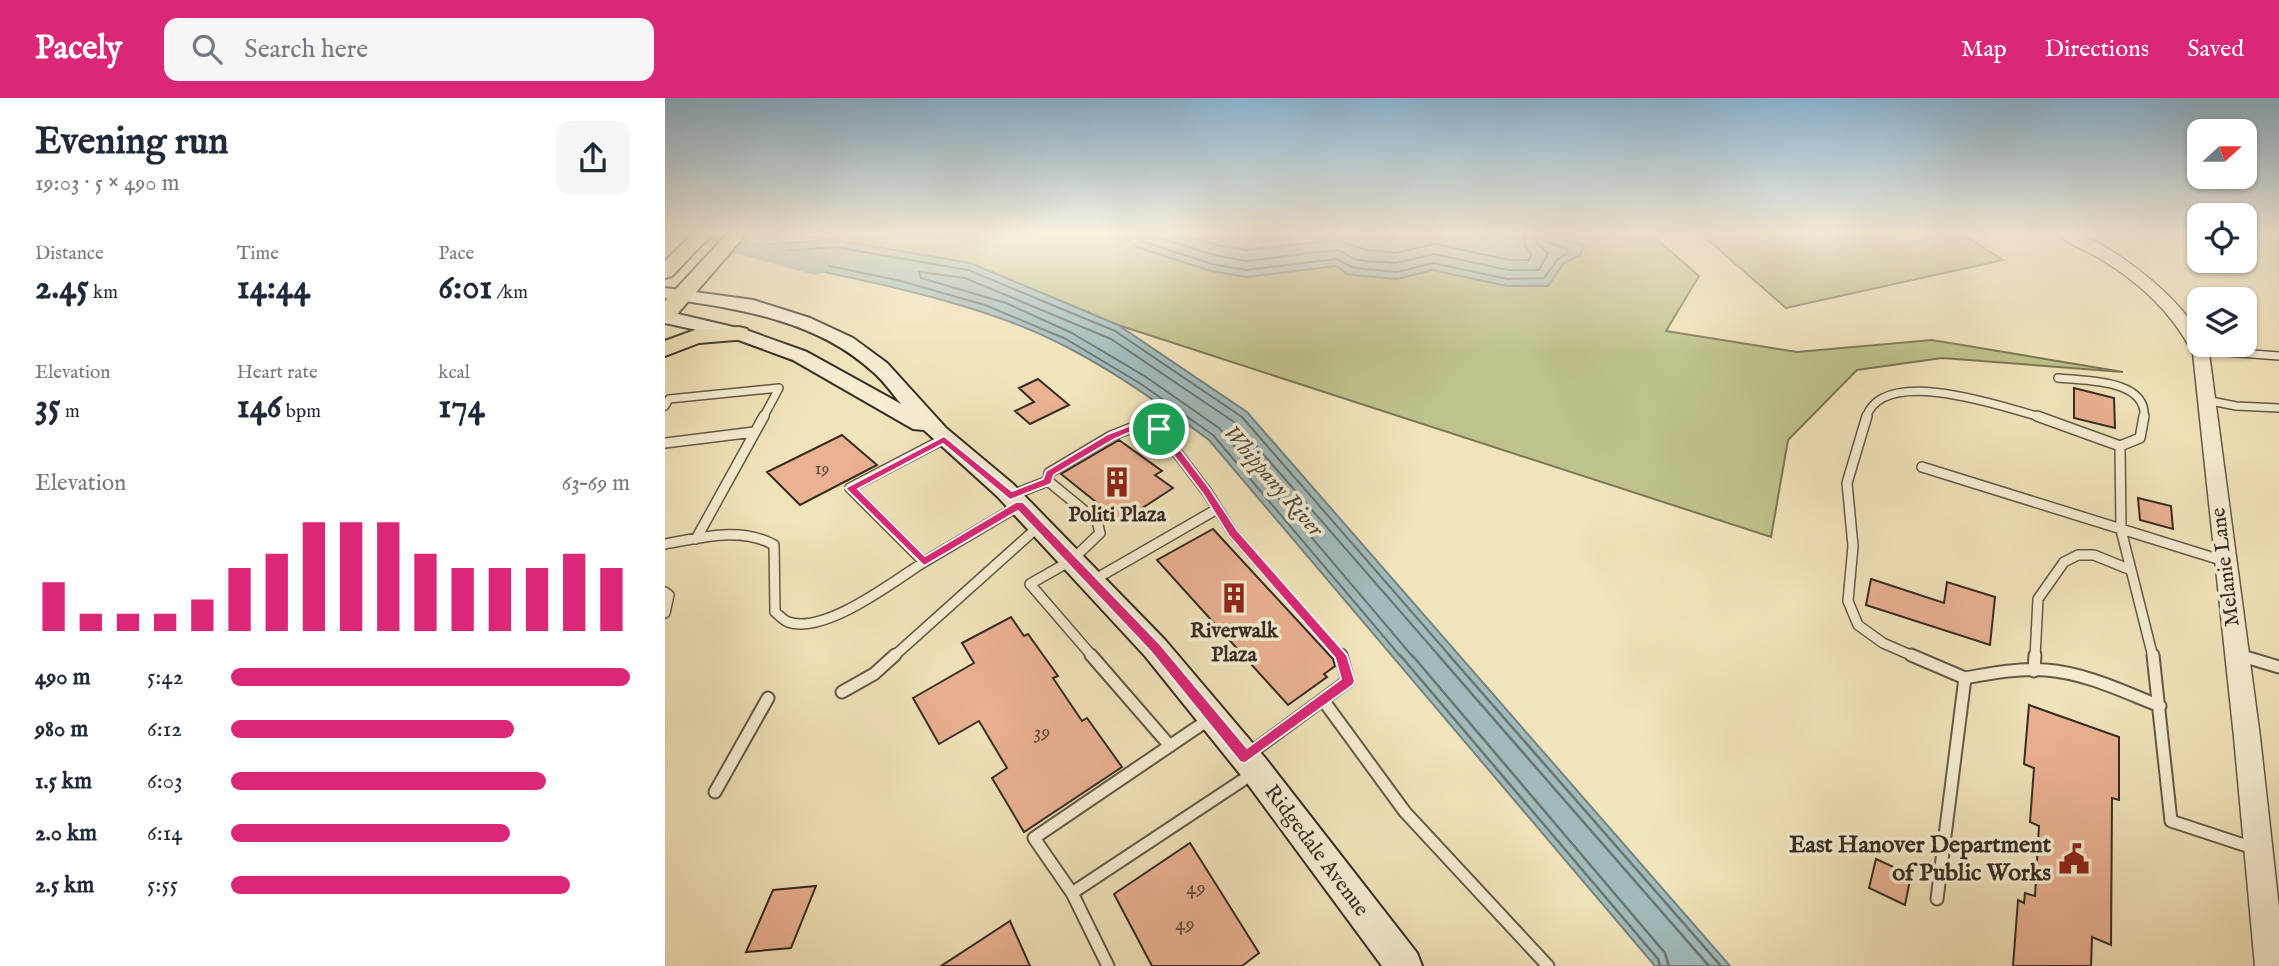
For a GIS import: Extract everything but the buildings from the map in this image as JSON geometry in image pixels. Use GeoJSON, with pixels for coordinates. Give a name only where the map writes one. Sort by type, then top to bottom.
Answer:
{"type":"FeatureCollection","features":[{"type":"Feature","properties":{"kind":"main road"},"geometry":{"type":"LineString","coordinates":[[665,316],[673,293],[699,274]]}},
{"type":"Feature","properties":{"kind":"main road","name":"Ridgedale Avenue"},"geometry":{"type":"LineString","coordinates":[[673,293],[753,306],[803,322],[846,342],[880,367],[941,436],[1023,509],[1155,648],[1251,764],[1404,966]]}},
{"type":"Feature","properties":{"kind":"main road","name":"Ridgedale Avenue"},"geometry":{"type":"LineString","coordinates":[[665,316],[739,334],[816,364],[941,436]]}},
{"type":"Feature","properties":{"kind":"main road"},"geometry":{"type":"LineString","coordinates":[[665,349],[695,337],[739,334]]}},
{"type":"Feature","properties":{"kind":"street","name":"Melanie Lane"},"geometry":{"type":"LineString","coordinates":[[2131,274],[2179,316],[2187,329]]}},
{"type":"Feature","properties":{"kind":"street","name":"Melanie Lane"},"geometry":{"type":"LineString","coordinates":[[2201,357],[2270,966]]}},
{"type":"Feature","properties":{"kind":"lane"},"geometry":{"type":"LineString","coordinates":[[2257,354],[2279,356]]}},
{"type":"Feature","properties":{"kind":"lane"},"geometry":{"type":"LineString","coordinates":[[2058,378],[2117,386],[2139,396],[2144,405],[2140,438],[2120,446],[2048,419],[1982,400],[1910,390],[1885,395],[1870,405],[1847,483],[1853,545],[1848,601],[1858,625],[1883,643],[1965,678],[2055,671],[2159,706]]}},
{"type":"Feature","properties":{"kind":"lane"},"geometry":{"type":"LineString","coordinates":[[665,406],[670,400],[739,396],[779,388],[696,539]]}},
{"type":"Feature","properties":{"kind":"lane"},"geometry":{"type":"LineString","coordinates":[[698,404],[704,396]]}},
{"type":"Feature","properties":{"kind":"lane"},"geometry":{"type":"LineString","coordinates":[[2206,400],[2236,406],[2279,408]]}},
{"type":"Feature","properties":{"kind":"lane"},"geometry":{"type":"LineString","coordinates":[[842,692],[874,674],[1048,481],[1049,473],[1111,436],[1139,425],[1159,429],[1233,533],[1341,655],[1348,681],[1322,700],[1251,764],[1072,893]]}},
{"type":"Feature","properties":{"kind":"lane"},"geometry":{"type":"LineString","coordinates":[[673,439],[716,433],[754,432]]}},
{"type":"Feature","properties":{"kind":"lane"},"geometry":{"type":"LineString","coordinates":[[924,562],[851,488],[941,436]]}},
{"type":"Feature","properties":{"kind":"lane"},"geometry":{"type":"LineString","coordinates":[[2120,446],[2121,530],[2155,663],[2171,821],[2258,850]]}},
{"type":"Feature","properties":{"kind":"lane"},"geometry":{"type":"LineString","coordinates":[[1922,467],[2226,561]]}},
{"type":"Feature","properties":{"kind":"lane"},"geometry":{"type":"LineString","coordinates":[[1048,481],[1097,521],[1100,533],[1082,570]]}},
{"type":"Feature","properties":{"kind":"lane"},"geometry":{"type":"LineString","coordinates":[[665,544],[743,534],[763,536],[774,545],[775,612],[789,622],[810,622],[835,615],[924,562],[1023,509]]}},
{"type":"Feature","properties":{"kind":"lane"},"geometry":{"type":"LineString","coordinates":[[1170,746],[1030,584],[1082,570],[1217,509]]}},
{"type":"Feature","properties":{"kind":"lane"},"geometry":{"type":"LineString","coordinates":[[2034,671],[2038,599],[2064,562],[2077,555],[2094,555],[2131,570]]}},
{"type":"Feature","properties":{"kind":"lane"},"geometry":{"type":"LineString","coordinates":[[665,592],[669,595],[665,613]]}},
{"type":"Feature","properties":{"kind":"lane"},"geometry":{"type":"LineString","coordinates":[[2237,654],[2279,667]]}},
{"type":"Feature","properties":{"kind":"lane"},"geometry":{"type":"LineString","coordinates":[[1937,899],[1965,678]]}},
{"type":"Feature","properties":{"kind":"lane"},"geometry":{"type":"LineString","coordinates":[[715,792],[768,698]]}},
{"type":"Feature","properties":{"kind":"lane"},"geometry":{"type":"LineString","coordinates":[[1322,700],[1405,812],[1548,966]]}},
{"type":"Feature","properties":{"kind":"lane"},"geometry":{"type":"LineString","coordinates":[[1108,966],[1072,893],[1034,838],[1212,717]]}},
{"type":"Feature","properties":{"kind":"green space"},"geometry":{"type":"Polygon","coordinates":[[[995,274],[1696,274],[1699,276],[1666,331],[1797,352],[1932,340],[2123,372],[1942,358],[1857,370],[1788,440],[1771,537],[1118,325],[995,274]]]}},
{"type":"Feature","properties":{"kind":"green space"},"geometry":{"type":"Polygon","coordinates":[[[1746,274],[1942,274],[1786,308],[1746,274]]]}},
{"type":"Feature","properties":{"kind":"water","name":"Whippany River"},"geometry":{"type":"Polygon","coordinates":[[[830,274],[995,274],[1118,325],[1247,412],[1730,966],[1655,966],[1209,440],[1113,373],[1035,332],[977,310],[830,274]]]}},
{"type":"Feature","properties":{"kind":"water"},"geometry":{"type":"Polygon","coordinates":[[[1226,274],[1275,274],[1246,277],[1226,274]]]}},
{"type":"Feature","properties":{"kind":"water"},"geometry":{"type":"Polygon","coordinates":[[[1346,274],[1418,274],[1397,279],[1346,274]]]}},
{"type":"Feature","properties":{"kind":"water"},"geometry":{"type":"Polygon","coordinates":[[[1448,274],[1557,274],[1548,286],[1507,286],[1448,274]]]}},
{"type":"Feature","properties":{"kind":"place","name":"Politi Plaza"},"geometry":{"type":"Point","coordinates":[1117,482]}},
{"type":"Feature","properties":{"kind":"place","name":"Riverwalk Plaza"},"geometry":{"type":"Point","coordinates":[1234,598]}},
{"type":"Feature","properties":{"kind":"place","name":"East Hanover Department of Public Works"},"geometry":{"type":"Point","coordinates":[2074,859]}},
{"type":"Feature","properties":{"kind":"route"},"geometry":{"type":"LineString","coordinates":[[1139,425],[1159,429],[1233,533],[1341,655],[1348,681],[1245,757],[1155,648],[1020,505],[924,562],[851,488],[944,439],[1010,496],[1048,481],[1049,473],[1111,436],[1139,425]]}}]}
